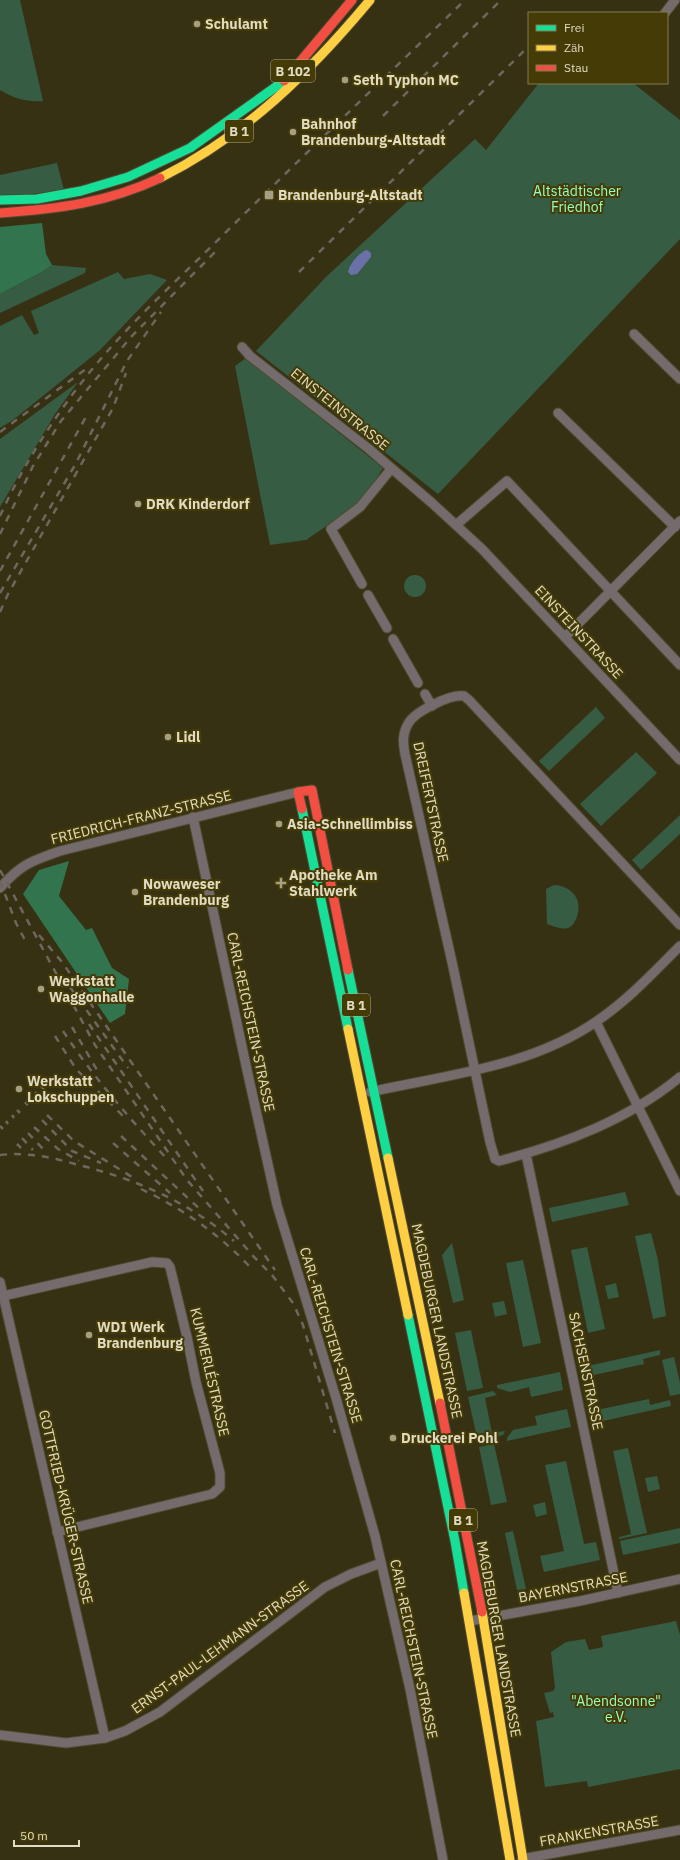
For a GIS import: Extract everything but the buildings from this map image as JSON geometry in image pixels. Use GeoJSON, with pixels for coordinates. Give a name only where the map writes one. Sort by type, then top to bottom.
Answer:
{"type":"FeatureCollection","features":[{"type":"Feature","properties":{"kind":"main road","name":"B 102"},"geometry":{"type":"LineString","coordinates":[[0,200],[37,199],[55,196],[128,177],[190,148],[222,127],[285,80],[352,0]]}},
{"type":"Feature","properties":{"kind":"main road","name":"B 1"},"geometry":{"type":"LineString","coordinates":[[0,214],[56,209],[107,199],[184,166],[211,151],[244,128],[289,88],[321,56],[370,0]]}},
{"type":"Feature","properties":{"kind":"main road","name":"MAGDEBURGER LANDSTRASSE"},"geometry":{"type":"LineString","coordinates":[[510,1860],[470,1621],[298,792],[312,790],[483,1618],[522,1860]]}},
{"type":"Feature","properties":{"kind":"street"},"geometry":{"type":"LineString","coordinates":[[666,12],[675,0]]}},
{"type":"Feature","properties":{"kind":"street"},"geometry":{"type":"LineString","coordinates":[[634,334],[680,379]]}},
{"type":"Feature","properties":{"kind":"street","name":"EINSTEINSTRASSE"},"geometry":{"type":"LineString","coordinates":[[242,347],[250,356],[391,468],[482,549],[680,760]]}},
{"type":"Feature","properties":{"kind":"street"},"geometry":{"type":"LineString","coordinates":[[558,413],[677,524],[565,637]]}},
{"type":"Feature","properties":{"kind":"street"},"geometry":{"type":"LineString","coordinates":[[362,584],[331,529],[360,507],[391,468]]}},
{"type":"Feature","properties":{"kind":"street"},"geometry":{"type":"LineString","coordinates":[[456,525],[507,481],[680,665]]}},
{"type":"Feature","properties":{"kind":"street"},"geometry":{"type":"LineString","coordinates":[[368,595],[387,628]]}},
{"type":"Feature","properties":{"kind":"street"},"geometry":{"type":"LineString","coordinates":[[393,638],[418,683]]}},
{"type":"Feature","properties":{"kind":"street"},"geometry":{"type":"LineString","coordinates":[[425,694],[432,706]]}},
{"type":"Feature","properties":{"kind":"street","name":"DREIFERTSTRASSE"},"geometry":{"type":"LineString","coordinates":[[526,1154],[500,1161],[493,1156],[404,745],[403,737],[408,723],[416,715],[450,697],[459,695],[470,700],[680,925]]}},
{"type":"Feature","properties":{"kind":"street","name":"FRIEDRICH-FRANZ-STRASSE"},"geometry":{"type":"LineString","coordinates":[[0,888],[18,869],[39,858],[78,846],[298,792]]}},
{"type":"Feature","properties":{"kind":"street","name":"CARL-REICHSTEIN-STRASSE"},"geometry":{"type":"LineString","coordinates":[[194,817],[277,1205],[336,1398],[381,1563],[410,1689],[443,1860]]}},
{"type":"Feature","properties":{"kind":"street"},"geometry":{"type":"LineString","coordinates":[[360,1094],[505,1063],[548,1048],[596,1022],[625,1000],[680,946]]}},
{"type":"Feature","properties":{"kind":"street"},"geometry":{"type":"LineString","coordinates":[[596,1022],[680,1191]]}},
{"type":"Feature","properties":{"kind":"street"},"geometry":{"type":"LineString","coordinates":[[526,1154],[578,1136],[638,1107],[659,1094],[680,1077]]}},
{"type":"Feature","properties":{"kind":"street","name":"SACHSENSTRASSE"},"geometry":{"type":"LineString","coordinates":[[526,1154],[618,1593]]}},
{"type":"Feature","properties":{"kind":"street","name":"KUMMERLÉSTRASSE"},"geometry":{"type":"LineString","coordinates":[[3,1296],[152,1262],[167,1263],[172,1274],[196,1382],[220,1473],[220,1487],[212,1494],[57,1532]]}},
{"type":"Feature","properties":{"kind":"street","name":"GOTTFRIED-KRÜGER-STRASSE"},"geometry":{"type":"LineString","coordinates":[[0,1282],[104,1738]]}},
{"type":"Feature","properties":{"kind":"street","name":"ERNST-PAUL-LEHMANN-STRASSE"},"geometry":{"type":"LineString","coordinates":[[0,1735],[66,1743],[104,1738],[125,1731],[160,1712],[325,1586],[351,1574],[381,1563]]}},
{"type":"Feature","properties":{"kind":"street","name":"BAYERNSTRASSE"},"geometry":{"type":"LineString","coordinates":[[470,1621],[618,1593],[680,1579]]}},
{"type":"Feature","properties":{"kind":"street","name":"FRANKENSTRASSE"},"geometry":{"type":"LineString","coordinates":[[522,1860],[680,1834]]}},
{"type":"Feature","properties":{"kind":"green space"},"geometry":{"type":"Polygon","coordinates":[[[0,0],[20,0],[43,101],[21,99],[0,90],[0,0]]]}},
{"type":"Feature","properties":{"kind":"green space","name":"Altstädtischer Friedhof"},"geometry":{"type":"Polygon","coordinates":[[[538,84],[634,84],[680,120],[680,239],[438,494],[256,351],[327,276],[475,139],[486,150],[538,84]]]}},
{"type":"Feature","properties":{"kind":"green space"},"geometry":{"type":"Polygon","coordinates":[[[57,163],[64,190],[32,194],[0,195],[0,175],[57,163]]]}},
{"type":"Feature","properties":{"kind":"green space"},"geometry":{"type":"Polygon","coordinates":[[[42,223],[46,254],[52,265],[42,272],[0,294],[0,227],[42,223]]]}},
{"type":"Feature","properties":{"kind":"green space"},"geometry":{"type":"Polygon","coordinates":[[[52,265],[86,268],[85,273],[0,313],[0,294],[42,272],[52,265]]]}},
{"type":"Feature","properties":{"kind":"green space"},"geometry":{"type":"Polygon","coordinates":[[[118,272],[124,279],[150,274],[167,280],[100,350],[13,420],[0,428],[0,326],[22,315],[34,335],[39,333],[31,311],[118,272]]]}},
{"type":"Feature","properties":{"kind":"green space"},"geometry":{"type":"Polygon","coordinates":[[[246,358],[383,468],[364,498],[357,505],[306,540],[270,545],[235,366],[246,358]]]}},
{"type":"Feature","properties":{"kind":"green space"},"geometry":{"type":"Polygon","coordinates":[[[78,382],[55,414],[0,507],[0,439],[78,382]]]}},
{"type":"Feature","properties":{"kind":"green space"},"geometry":{"type":"Polygon","coordinates":[[[415,575],[423,578],[426,586],[423,594],[415,597],[407,594],[404,586],[407,578],[415,575]]]}},
{"type":"Feature","properties":{"kind":"green space"},"geometry":{"type":"Polygon","coordinates":[[[596,707],[605,718],[549,771],[539,761],[596,707]]]}},
{"type":"Feature","properties":{"kind":"green space"},"geometry":{"type":"Polygon","coordinates":[[[636,752],[657,773],[601,826],[580,804],[636,752]]]}},
{"type":"Feature","properties":{"kind":"green space"},"geometry":{"type":"Polygon","coordinates":[[[680,815],[680,834],[641,870],[632,860],[680,815]]]}},
{"type":"Feature","properties":{"kind":"green space"},"geometry":{"type":"Polygon","coordinates":[[[69,861],[59,896],[86,930],[92,928],[112,968],[129,979],[125,1014],[110,1023],[23,894],[39,870],[69,861]]]}},
{"type":"Feature","properties":{"kind":"green space"},"geometry":{"type":"Polygon","coordinates":[[[554,885],[567,888],[578,901],[579,906],[576,919],[568,928],[560,928],[547,924],[546,889],[554,885]]]}},
{"type":"Feature","properties":{"kind":"green space"},"geometry":{"type":"Polygon","coordinates":[[[625,1192],[629,1205],[552,1222],[549,1208],[625,1192]]]}},
{"type":"Feature","properties":{"kind":"green space"},"geometry":{"type":"Polygon","coordinates":[[[651,1233],[658,1260],[666,1316],[653,1319],[635,1236],[651,1233]]]}},
{"type":"Feature","properties":{"kind":"green space"},"geometry":{"type":"Polygon","coordinates":[[[452,1243],[464,1300],[453,1303],[442,1255],[452,1243]]]}},
{"type":"Feature","properties":{"kind":"green space"},"geometry":{"type":"Polygon","coordinates":[[[587,1247],[605,1329],[588,1333],[571,1250],[587,1247]]]}},
{"type":"Feature","properties":{"kind":"green space"},"geometry":{"type":"Polygon","coordinates":[[[523,1260],[541,1343],[523,1347],[506,1263],[523,1260]]]}},
{"type":"Feature","properties":{"kind":"green space"},"geometry":{"type":"Polygon","coordinates":[[[616,1283],[619,1297],[608,1299],[605,1286],[616,1283]]]}},
{"type":"Feature","properties":{"kind":"green space"},"geometry":{"type":"Polygon","coordinates":[[[504,1301],[507,1314],[495,1317],[492,1303],[504,1301]]]}},
{"type":"Feature","properties":{"kind":"green space"},"geometry":{"type":"Polygon","coordinates":[[[471,1330],[483,1388],[467,1391],[455,1333],[471,1330]]]}},
{"type":"Feature","properties":{"kind":"green space"},"geometry":{"type":"Polygon","coordinates":[[[660,1350],[660,1355],[643,1359],[644,1364],[585,1377],[583,1367],[660,1350]]]}},
{"type":"Feature","properties":{"kind":"green space"},"geometry":{"type":"Polygon","coordinates":[[[674,1357],[680,1383],[680,1394],[670,1396],[662,1360],[674,1357]]]}},
{"type":"Feature","properties":{"kind":"green space"},"geometry":{"type":"Polygon","coordinates":[[[560,1372],[563,1390],[531,1397],[529,1387],[510,1392],[497,1388],[497,1385],[560,1372]]]}},
{"type":"Feature","properties":{"kind":"green space"},"geometry":{"type":"Polygon","coordinates":[[[493,1391],[497,1395],[485,1398],[492,1433],[505,1431],[503,1435],[478,1442],[468,1397],[493,1391]]]}},
{"type":"Feature","properties":{"kind":"green space"},"geometry":{"type":"Polygon","coordinates":[[[649,1399],[650,1405],[670,1400],[671,1406],[594,1423],[592,1411],[649,1399]]]}},
{"type":"Feature","properties":{"kind":"green space"},"geometry":{"type":"Polygon","coordinates":[[[567,1409],[571,1427],[507,1441],[507,1438],[513,1430],[537,1425],[535,1416],[567,1409]]]}},
{"type":"Feature","properties":{"kind":"green space"},"geometry":{"type":"Polygon","coordinates":[[[494,1444],[507,1502],[491,1505],[479,1447],[494,1444]]]}},
{"type":"Feature","properties":{"kind":"green space"},"geometry":{"type":"Polygon","coordinates":[[[628,1448],[647,1533],[619,1539],[619,1537],[631,1534],[613,1451],[628,1448]]]}},
{"type":"Feature","properties":{"kind":"green space"},"geometry":{"type":"Polygon","coordinates":[[[566,1461],[584,1544],[596,1542],[600,1560],[544,1572],[540,1556],[564,1551],[545,1465],[566,1461]]]}},
{"type":"Feature","properties":{"kind":"green space"},"geometry":{"type":"Polygon","coordinates":[[[657,1476],[660,1489],[648,1492],[645,1478],[657,1476]]]}},
{"type":"Feature","properties":{"kind":"green space"},"geometry":{"type":"Polygon","coordinates":[[[545,1502],[547,1514],[536,1517],[533,1505],[545,1502]]]}},
{"type":"Feature","properties":{"kind":"green space"},"geometry":{"type":"Polygon","coordinates":[[[680,1528],[680,1543],[623,1555],[620,1541],[680,1528]]]}},
{"type":"Feature","properties":{"kind":"green space"},"geometry":{"type":"Polygon","coordinates":[[[513,1531],[526,1589],[517,1590],[505,1533],[513,1531]]]}},
{"type":"Feature","properties":{"kind":"green space","name":"\"Abendsonne\" e.V."},"geometry":{"type":"Polygon","coordinates":[[[676,1621],[680,1635],[680,1769],[588,1787],[587,1781],[545,1787],[536,1721],[554,1717],[553,1712],[550,1713],[544,1693],[553,1691],[555,1688],[551,1652],[566,1642],[585,1639],[589,1650],[603,1647],[601,1636],[676,1621]]]}},
{"type":"Feature","properties":{"kind":"water"},"geometry":{"type":"Polygon","coordinates":[[[367,250],[371,253],[371,257],[357,274],[351,275],[348,272],[352,262],[361,253],[367,250]]]}},
{"type":"Feature","properties":{"kind":"railway"},"geometry":{"type":"LineString","coordinates":[[0,516],[29,460],[52,424],[89,373],[121,336],[465,0]]}},
{"type":"Feature","properties":{"kind":"railway"},"geometry":{"type":"LineString","coordinates":[[383,116],[501,0]]}},
{"type":"Feature","properties":{"kind":"railway"},"geometry":{"type":"LineString","coordinates":[[299,272],[528,47]]}},
{"type":"Feature","properties":{"kind":"railway"},"geometry":{"type":"LineString","coordinates":[[0,534],[33,466],[61,421],[131,337],[216,251]]}},
{"type":"Feature","properties":{"kind":"railway"},"geometry":{"type":"LineString","coordinates":[[0,593],[75,465],[127,361],[161,312]]}},
{"type":"Feature","properties":{"kind":"railway"},"geometry":{"type":"LineString","coordinates":[[0,432],[90,366]]}},
{"type":"Feature","properties":{"kind":"railway"},"geometry":{"type":"LineString","coordinates":[[0,612],[8,594],[113,408],[126,373]]}},
{"type":"Feature","properties":{"kind":"railway"},"geometry":{"type":"LineString","coordinates":[[0,571],[87,415]]}},
{"type":"Feature","properties":{"kind":"railway"},"geometry":{"type":"LineString","coordinates":[[0,870],[95,1045],[187,1180],[254,1257],[272,1275],[293,1303],[303,1325],[335,1433]]}},
{"type":"Feature","properties":{"kind":"railway"},"geometry":{"type":"LineString","coordinates":[[0,881],[16,923],[26,942]]}},
{"type":"Feature","properties":{"kind":"railway"},"geometry":{"type":"LineString","coordinates":[[39,935],[62,962],[275,1270]]}},
{"type":"Feature","properties":{"kind":"railway"},"geometry":{"type":"LineString","coordinates":[[62,976],[128,1068]]}},
{"type":"Feature","properties":{"kind":"railway"},"geometry":{"type":"LineString","coordinates":[[89,1024],[203,1191]]}},
{"type":"Feature","properties":{"kind":"railway"},"geometry":{"type":"LineString","coordinates":[[72,1027],[97,1070]]}},
{"type":"Feature","properties":{"kind":"railway"},"geometry":{"type":"LineString","coordinates":[[63,1031],[113,1098],[168,1160]]}},
{"type":"Feature","properties":{"kind":"railway"},"geometry":{"type":"LineString","coordinates":[[55,1036],[76,1069],[126,1119]]}},
{"type":"Feature","properties":{"kind":"railway"},"geometry":{"type":"LineString","coordinates":[[41,1086],[44,1090]]}},
{"type":"Feature","properties":{"kind":"railway"},"geometry":{"type":"LineString","coordinates":[[35,1092],[38,1095]]}},
{"type":"Feature","properties":{"kind":"railway"},"geometry":{"type":"LineString","coordinates":[[30,1097],[33,1100]]}},
{"type":"Feature","properties":{"kind":"railway"},"geometry":{"type":"LineString","coordinates":[[25,1102],[28,1105]]}},
{"type":"Feature","properties":{"kind":"railway"},"geometry":{"type":"LineString","coordinates":[[17,1110],[20,1113]]}},
{"type":"Feature","properties":{"kind":"railway"},"geometry":{"type":"LineString","coordinates":[[47,1115],[74,1141],[132,1177]]}},
{"type":"Feature","properties":{"kind":"railway"},"geometry":{"type":"LineString","coordinates":[[42,1120],[72,1151],[101,1163]]}},
{"type":"Feature","properties":{"kind":"railway"},"geometry":{"type":"LineString","coordinates":[[0,1126],[3,1129]]}},
{"type":"Feature","properties":{"kind":"railway"},"geometry":{"type":"LineString","coordinates":[[34,1127],[58,1149],[79,1161]]}},
{"type":"Feature","properties":{"kind":"railway"},"geometry":{"type":"LineString","coordinates":[[28,1133],[45,1151]]}},
{"type":"Feature","properties":{"kind":"railway"},"geometry":{"type":"LineString","coordinates":[[121,1136],[203,1212]]}},
{"type":"Feature","properties":{"kind":"railway"},"geometry":{"type":"LineString","coordinates":[[22,1138],[33,1150]]}},
{"type":"Feature","properties":{"kind":"railway"},"geometry":{"type":"LineString","coordinates":[[113,1143],[170,1193]]}},
{"type":"Feature","properties":{"kind":"railway"},"geometry":{"type":"LineString","coordinates":[[17,1144],[21,1148]]}},
{"type":"Feature","properties":{"kind":"railway"},"geometry":{"type":"LineString","coordinates":[[0,1155],[19,1154],[56,1159],[97,1170],[139,1184],[197,1214],[234,1241]]}},
{"type":"Feature","properties":{"kind":"railway"},"geometry":{"type":"LineString","coordinates":[[141,1189],[170,1204],[198,1222],[225,1243],[249,1266]]}},
{"type":"Feature","properties":{"kind":"traffic: fast"},"geometry":{"type":"LineString","coordinates":[[0,200],[37,199],[81,191],[128,177],[190,148],[284,81]]}},
{"type":"Feature","properties":{"kind":"traffic: fast"},"geometry":{"type":"LineString","coordinates":[[302,809],[348,1029]]}},
{"type":"Feature","properties":{"kind":"traffic: fast"},"geometry":{"type":"LineString","coordinates":[[348,970],[388,1158]]}},
{"type":"Feature","properties":{"kind":"traffic: fast"},"geometry":{"type":"LineString","coordinates":[[408,1315],[455,1541],[464,1593]]}},
{"type":"Feature","properties":{"kind":"traffic: slow"},"geometry":{"type":"LineString","coordinates":[[160,178],[220,143],[274,100],[300,77],[370,0]]}},
{"type":"Feature","properties":{"kind":"traffic: slow"},"geometry":{"type":"LineString","coordinates":[[348,1029],[408,1315]]}},
{"type":"Feature","properties":{"kind":"traffic: slow"},"geometry":{"type":"LineString","coordinates":[[388,1158],[440,1403]]}},
{"type":"Feature","properties":{"kind":"traffic: slow"},"geometry":{"type":"LineString","coordinates":[[464,1593],[510,1860]]}},
{"type":"Feature","properties":{"kind":"traffic: slow"},"geometry":{"type":"LineString","coordinates":[[482,1612],[523,1860]]}},
{"type":"Feature","properties":{"kind":"traffic: jam"},"geometry":{"type":"LineString","coordinates":[[284,81],[352,0]]}},
{"type":"Feature","properties":{"kind":"traffic: jam"},"geometry":{"type":"LineString","coordinates":[[0,213],[62,207],[101,199],[140,187],[160,178]]}},
{"type":"Feature","properties":{"kind":"traffic: jam"},"geometry":{"type":"LineString","coordinates":[[302,809],[298,792],[312,790],[348,970]]}},
{"type":"Feature","properties":{"kind":"traffic: jam"},"geometry":{"type":"LineString","coordinates":[[440,1403],[482,1612]]}},
{"type":"Feature","properties":{"kind":"place","name":"Schulamt"},"geometry":{"type":"Point","coordinates":[197,24]}},
{"type":"Feature","properties":{"kind":"place","name":"Seth Typhon MC"},"geometry":{"type":"Point","coordinates":[345,80]}},
{"type":"Feature","properties":{"kind":"place","name":"Bahnhof Brandenburg-Altstadt"},"geometry":{"type":"Point","coordinates":[293,132]}},
{"type":"Feature","properties":{"kind":"place","name":"Brandenburg-Altstadt"},"geometry":{"type":"Point","coordinates":[269,195]}},
{"type":"Feature","properties":{"kind":"place","name":"DRK Kinderdorf"},"geometry":{"type":"Point","coordinates":[138,504]}},
{"type":"Feature","properties":{"kind":"place","name":"Lidl"},"geometry":{"type":"Point","coordinates":[168,737]}},
{"type":"Feature","properties":{"kind":"place","name":"Asia-Schnellimbiss"},"geometry":{"type":"Point","coordinates":[279,824]}},
{"type":"Feature","properties":{"kind":"place","name":"Apotheke Am Stahlwerk"},"geometry":{"type":"Point","coordinates":[281,883]}},
{"type":"Feature","properties":{"kind":"place","name":"Nowaweser Brandenburg"},"geometry":{"type":"Point","coordinates":[135,892]}},
{"type":"Feature","properties":{"kind":"place","name":"Werkstatt Waggonhalle"},"geometry":{"type":"Point","coordinates":[41,989]}},
{"type":"Feature","properties":{"kind":"place","name":"Werkstatt Lokschuppen"},"geometry":{"type":"Point","coordinates":[19,1089]}},
{"type":"Feature","properties":{"kind":"place","name":"WDI Werk Brandenburg"},"geometry":{"type":"Point","coordinates":[89,1335]}},
{"type":"Feature","properties":{"kind":"place","name":"Druckerei Pohl"},"geometry":{"type":"Point","coordinates":[393,1438]}}]}
